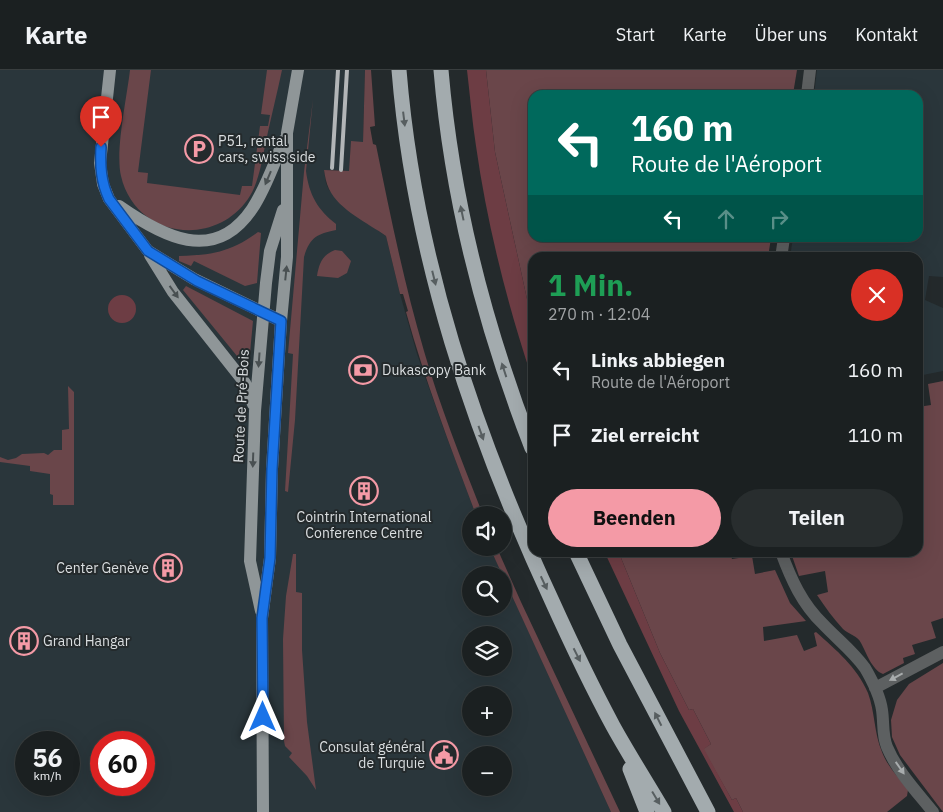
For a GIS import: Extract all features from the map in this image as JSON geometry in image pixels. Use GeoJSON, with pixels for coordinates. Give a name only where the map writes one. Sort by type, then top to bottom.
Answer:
{"type":"FeatureCollection","features":[{"type":"Feature","properties":{"kind":"highway"},"geometry":{"type":"LineString","coordinates":[[399,70],[410,166],[439,300],[465,385],[497,473],[528,548]]}},
{"type":"Feature","properties":{"kind":"highway"},"geometry":{"type":"LineString","coordinates":[[441,70],[452,160],[468,244],[491,330],[528,438]]}},
{"type":"Feature","properties":{"kind":"highway"},"geometry":{"type":"LineString","coordinates":[[532,557],[569,639],[613,726],[664,812]]}},
{"type":"Feature","properties":{"kind":"highway"},"geometry":{"type":"LineString","coordinates":[[578,557],[620,645],[708,812]]}},
{"type":"Feature","properties":{"kind":"highway"},"geometry":{"type":"LineString","coordinates":[[613,726],[647,812]]}},
{"type":"Feature","properties":{"kind":"main road"},"geometry":{"type":"LineString","coordinates":[[110,70],[100,163],[103,184],[109,199],[148,251],[173,292],[245,383],[255,411]]}},
{"type":"Feature","properties":{"kind":"main road","name":"Route de Pré-Bois"},"geometry":{"type":"LineString","coordinates":[[263,812],[262,618],[270,558],[272,469],[287,257],[287,133],[298,70]]}},
{"type":"Feature","properties":{"kind":"main road"},"geometry":{"type":"LineString","coordinates":[[109,199],[147,225],[165,234],[192,241],[205,241],[217,238],[236,227],[253,208],[287,133]]}},
{"type":"Feature","properties":{"kind":"main road","name":"Route de Pré-Bois"},"geometry":{"type":"LineString","coordinates":[[262,618],[250,560],[255,411],[262,312],[270,251],[286,198]]}},
{"type":"Feature","properties":{"kind":"main road"},"geometry":{"type":"LineString","coordinates":[[148,251],[197,281],[281,321]]}},
{"type":"Feature","properties":{"kind":"street"},"geometry":{"type":"LineString","coordinates":[[808,90],[810,70]]}},
{"type":"Feature","properties":{"kind":"street"},"geometry":{"type":"LineString","coordinates":[[783,557],[792,581],[809,608],[857,658],[875,688],[882,708],[883,731],[887,748],[902,772],[933,812]]}},
{"type":"Feature","properties":{"kind":"street"},"geometry":{"type":"LineString","coordinates":[[875,688],[943,652]]}},
{"type":"Feature","properties":{"kind":"shaded area"},"geometry":{"type":"Polygon","coordinates":[[[0,70],[365,70],[363,142],[351,142],[350,171],[324,170],[326,183],[329,190],[349,210],[386,236],[417,354],[473,506],[462,506],[462,556],[494,556],[499,566],[462,566],[462,616],[512,616],[512,595],[611,812],[0,812],[0,70]]]}},
{"type":"Feature","properties":{"kind":"shaded area"},"geometry":{"type":"Polygon","coordinates":[[[130,70],[151,70],[138,172],[148,173],[147,183],[240,195],[242,186],[252,186],[260,126],[268,126],[270,115],[261,114],[267,70],[282,70],[257,179],[248,199],[233,215],[215,225],[196,230],[177,229],[158,223],[142,212],[129,197],[121,176],[119,153],[130,70]]]}},
{"type":"Feature","properties":{"kind":"shaded area"},"geometry":{"type":"Polygon","coordinates":[[[365,70],[371,70],[375,126],[370,127],[373,144],[376,145],[410,300],[430,372],[479,506],[473,506],[430,389],[413,338],[403,294],[400,294],[386,236],[347,210],[334,197],[326,182],[324,170],[349,171],[351,141],[363,142],[365,70]]]}},
{"type":"Feature","properties":{"kind":"shaded area"},"geometry":{"type":"Polygon","coordinates":[[[467,70],[486,70],[495,152],[528,304],[528,365],[506,292],[492,234],[472,118],[467,70]]]}},
{"type":"Feature","properties":{"kind":"shaded area"},"geometry":{"type":"Polygon","coordinates":[[[486,70],[797,70],[794,90],[528,90],[528,242],[770,242],[769,252],[528,252],[528,304],[495,152],[486,70]]]}},
{"type":"Feature","properties":{"kind":"shaded area"},"geometry":{"type":"Polygon","coordinates":[[[817,70],[943,70],[943,277],[929,276],[925,300],[943,308],[943,371],[923,375],[923,252],[791,252],[792,242],[923,242],[923,90],[815,90],[817,70]]]}},
{"type":"Feature","properties":{"kind":"shaded area"},"geometry":{"type":"Polygon","coordinates":[[[313,99],[306,171],[307,180],[315,201],[336,224],[336,230],[315,237],[304,257],[295,420],[288,492],[285,491],[293,354],[288,353],[304,172],[313,99]]]}},
{"type":"Feature","properties":{"kind":"shaded area"},"geometry":{"type":"Polygon","coordinates":[[[258,232],[261,233],[257,283],[245,286],[194,261],[191,266],[179,261],[179,256],[201,255],[230,248],[258,232]]]}},
{"type":"Feature","properties":{"kind":"shaded area"},"geometry":{"type":"Polygon","coordinates":[[[335,250],[342,251],[351,261],[347,273],[338,278],[317,276],[322,260],[327,254],[335,250]]]}},
{"type":"Feature","properties":{"kind":"shaded area"},"geometry":{"type":"Polygon","coordinates":[[[186,286],[253,321],[250,353],[240,353],[237,356],[183,290],[186,286]]]}},
{"type":"Feature","properties":{"kind":"shaded area"},"geometry":{"type":"Polygon","coordinates":[[[122,295],[132,299],[136,309],[132,319],[122,323],[112,319],[108,309],[112,299],[122,295]]]}},
{"type":"Feature","properties":{"kind":"shaded area"},"geometry":{"type":"Polygon","coordinates":[[[943,381],[943,618],[931,622],[936,638],[912,645],[915,654],[903,658],[904,663],[883,674],[873,665],[860,641],[843,629],[817,595],[828,592],[825,571],[799,576],[792,557],[923,557],[923,406],[931,405],[928,384],[943,381]]]}},
{"type":"Feature","properties":{"kind":"shaded area"},"geometry":{"type":"Polygon","coordinates":[[[68,386],[74,392],[74,505],[53,505],[53,495],[50,494],[50,474],[30,471],[30,466],[0,462],[0,457],[8,460],[22,454],[44,453],[48,455],[54,450],[62,450],[62,430],[69,429],[68,386]]]}},
{"type":"Feature","properties":{"kind":"shaded area"},"geometry":{"type":"Polygon","coordinates":[[[293,554],[296,554],[296,592],[302,593],[302,650],[307,722],[316,790],[307,776],[289,757],[292,753],[285,746],[284,741],[283,639],[286,596],[293,554]]]}},
{"type":"Feature","properties":{"kind":"shaded area"},"geometry":{"type":"Polygon","coordinates":[[[494,556],[501,556],[505,566],[498,566],[494,556]]]}},
{"type":"Feature","properties":{"kind":"shaded area"},"geometry":{"type":"Polygon","coordinates":[[[607,557],[621,557],[660,653],[689,710],[693,709],[711,744],[704,749],[732,800],[736,798],[743,812],[734,812],[679,711],[607,557]]]}},
{"type":"Feature","properties":{"kind":"shaded area"},"geometry":{"type":"Polygon","coordinates":[[[621,557],[731,557],[732,559],[752,557],[755,574],[775,570],[790,603],[806,621],[763,627],[764,641],[797,635],[804,651],[817,646],[814,633],[816,632],[845,660],[858,675],[868,693],[882,752],[890,767],[908,790],[907,796],[887,812],[743,812],[736,798],[732,800],[703,749],[711,744],[693,709],[689,710],[660,653],[621,557]]]}},
{"type":"Feature","properties":{"kind":"shaded area"},"geometry":{"type":"Polygon","coordinates":[[[512,582],[620,812],[611,812],[512,596],[512,582]]]}},
{"type":"Feature","properties":{"kind":"shaded area"},"geometry":{"type":"Polygon","coordinates":[[[943,663],[943,812],[900,755],[892,737],[891,720],[897,700],[909,684],[943,663]]]}},
{"type":"Feature","properties":{"kind":"railway"},"geometry":{"type":"LineString","coordinates":[[332,168],[338,70]]}},
{"type":"Feature","properties":{"kind":"railway"},"geometry":{"type":"LineString","coordinates":[[341,170],[347,70]]}},
{"type":"Feature","properties":{"kind":"place","name":"P51, rental cars, swiss side"},"geometry":{"type":"Point","coordinates":[199,149]}},
{"type":"Feature","properties":{"kind":"place","name":"Dukascopy Bank"},"geometry":{"type":"Point","coordinates":[363,370]}},
{"type":"Feature","properties":{"kind":"place","name":"Cointrin International Conference Centre"},"geometry":{"type":"Point","coordinates":[364,491]}},
{"type":"Feature","properties":{"kind":"place","name":"Center Genève"},"geometry":{"type":"Point","coordinates":[168,568]}},
{"type":"Feature","properties":{"kind":"place","name":"Grand Hangar"},"geometry":{"type":"Point","coordinates":[24,641]}},
{"type":"Feature","properties":{"kind":"place","name":"Consulat général de Turquie"},"geometry":{"type":"Point","coordinates":[444,755]}},
{"type":"Feature","properties":{"kind":"route"},"geometry":{"type":"LineString","coordinates":[[101,147],[101,174],[106,193],[148,251],[197,281],[281,321],[272,469],[270,558],[262,618],[263,717]]}}]}
